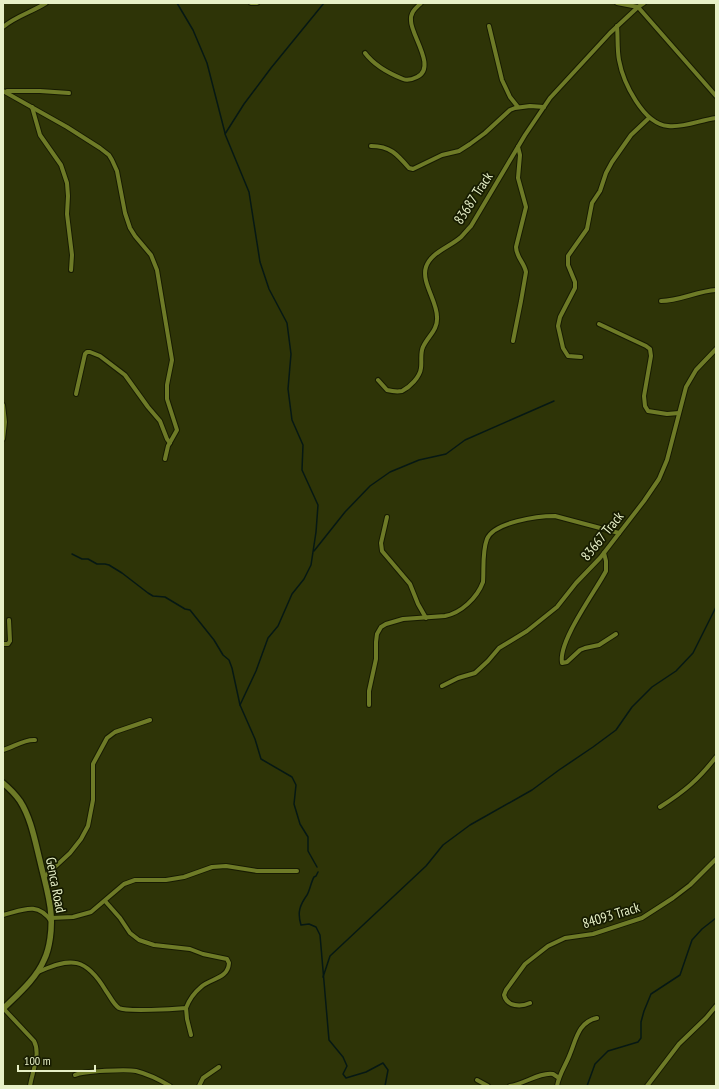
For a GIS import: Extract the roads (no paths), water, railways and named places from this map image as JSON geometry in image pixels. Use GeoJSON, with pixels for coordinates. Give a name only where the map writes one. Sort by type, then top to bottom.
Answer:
{"type":"FeatureCollection","features":[{"type":"Feature","properties":{"kind":"street"},"geometry":{"type":"LineString","coordinates":[[3,27],[16,17],[30,12],[46,3]]}},
{"type":"Feature","properties":{"kind":"street"},"geometry":{"type":"LineString","coordinates":[[251,3],[258,3]]}},
{"type":"Feature","properties":{"kind":"street"},"geometry":{"type":"LineString","coordinates":[[365,53],[372,62],[404,79],[412,79],[422,74],[425,68],[424,59],[411,22],[412,12],[421,3]]}},
{"type":"Feature","properties":{"kind":"street"},"geometry":{"type":"LineString","coordinates":[[617,3],[638,7],[716,96]]}},
{"type":"Feature","properties":{"kind":"street","name":"83687 Track"},"geometry":{"type":"LineString","coordinates":[[378,380],[387,390],[398,391],[409,386],[420,373],[423,348],[437,323],[435,305],[426,277],[427,264],[433,257],[461,238],[468,229],[550,98],[617,26],[644,3]]}},
{"type":"Feature","properties":{"kind":"street"},"geometry":{"type":"LineString","coordinates":[[489,26],[502,80],[510,97],[518,107]]}},
{"type":"Feature","properties":{"kind":"street"},"geometry":{"type":"LineString","coordinates":[[617,26],[618,52],[621,67],[631,90],[642,110],[649,118],[660,124],[673,126],[680,126],[716,118]]}},
{"type":"Feature","properties":{"kind":"street"},"geometry":{"type":"LineString","coordinates":[[4,91],[69,93]]}},
{"type":"Feature","properties":{"kind":"street"},"geometry":{"type":"LineString","coordinates":[[4,91],[67,126],[109,155],[117,171],[125,213],[130,228],[151,255],[155,263],[160,286],[172,360],[167,399],[177,430],[170,442],[165,459]]}},
{"type":"Feature","properties":{"kind":"street"},"geometry":{"type":"LineString","coordinates":[[32,107],[40,136],[56,158],[66,177],[68,189],[67,214],[72,255],[72,270]]}},
{"type":"Feature","properties":{"kind":"street"},"geometry":{"type":"LineString","coordinates":[[371,146],[380,146],[388,149],[399,156],[409,168],[412,169],[470,144],[485,133],[510,110],[518,107],[544,107]]}},
{"type":"Feature","properties":{"kind":"street"},"geometry":{"type":"LineString","coordinates":[[581,356],[568,356],[563,348],[559,333],[558,322],[575,288],[575,282],[568,265],[568,256],[587,229],[592,203],[600,191],[606,173],[612,162],[631,135],[649,118]]}},
{"type":"Feature","properties":{"kind":"street"},"geometry":{"type":"LineString","coordinates":[[513,341],[526,272],[516,252],[526,207],[518,178],[520,155],[518,147]]}},
{"type":"Feature","properties":{"kind":"street"},"geometry":{"type":"LineString","coordinates":[[661,301],[673,300],[705,290],[716,290]]}},
{"type":"Feature","properties":{"kind":"street"},"geometry":{"type":"LineString","coordinates":[[599,324],[650,349],[651,356],[644,403],[648,411],[667,414],[679,413]]}},
{"type":"Feature","properties":{"kind":"street","name":"83667 Track"},"geometry":{"type":"LineString","coordinates":[[442,686],[456,679],[475,673],[499,648],[527,632],[558,607],[576,583],[604,553],[659,479],[667,460],[684,393],[692,375],[716,349]]}},
{"type":"Feature","properties":{"kind":"street"},"geometry":{"type":"LineString","coordinates":[[76,394],[85,354],[90,352],[100,356],[125,374],[148,407],[160,421],[167,439],[170,442]]}},
{"type":"Feature","properties":{"kind":"street"},"geometry":{"type":"LineString","coordinates":[[3,405],[5,422],[3,439]]}},
{"type":"Feature","properties":{"kind":"street"},"geometry":{"type":"LineString","coordinates":[[370,706],[369,691],[379,630],[386,624],[395,621],[451,615],[463,608],[478,593],[483,582],[484,553],[487,539],[497,528],[507,524],[535,518],[555,516],[619,533]]}},
{"type":"Feature","properties":{"kind":"street"},"geometry":{"type":"LineString","coordinates":[[387,517],[381,543],[382,551],[410,584],[418,604],[426,618]]}},
{"type":"Feature","properties":{"kind":"street"},"geometry":{"type":"LineString","coordinates":[[604,553],[606,571],[568,636],[562,663],[567,662],[580,650],[599,645],[616,634]]}},
{"type":"Feature","properties":{"kind":"street"},"geometry":{"type":"LineString","coordinates":[[3,644],[8,644],[10,641],[9,620]]}},
{"type":"Feature","properties":{"kind":"street"},"geometry":{"type":"LineString","coordinates":[[44,876],[70,853],[81,839],[88,826],[93,800],[93,764],[107,738],[115,732],[150,720]]}},
{"type":"Feature","properties":{"kind":"street"},"geometry":{"type":"LineString","coordinates":[[3,750],[26,741],[35,740]]}},
{"type":"Feature","properties":{"kind":"street"},"geometry":{"type":"LineString","coordinates":[[660,806],[682,793],[695,782],[716,757]]}},
{"type":"Feature","properties":{"kind":"street","name":"Genca Road"},"geometry":{"type":"LineString","coordinates":[[3,783],[13,793],[24,809],[33,833],[50,902],[51,919],[46,955],[38,972],[3,1009]]}},
{"type":"Feature","properties":{"kind":"street","name":"84093 Track"},"geometry":{"type":"LineString","coordinates":[[530,1003],[519,1006],[506,1000],[504,996],[506,990],[525,964],[548,946],[565,938],[593,934],[642,918],[690,885],[716,859]]}},
{"type":"Feature","properties":{"kind":"street"},"geometry":{"type":"LineString","coordinates":[[3,915],[33,908],[42,911],[51,919],[83,915],[91,912],[124,884],[134,880],[174,879],[212,867],[226,866],[257,871],[297,871]]}},
{"type":"Feature","properties":{"kind":"street"},"geometry":{"type":"LineString","coordinates":[[105,901],[120,918],[130,933],[139,940],[154,945],[190,949],[202,954],[228,960],[229,964],[227,972],[202,986],[191,999],[186,1008],[191,1036]]}},
{"type":"Feature","properties":{"kind":"street"},"geometry":{"type":"LineString","coordinates":[[38,972],[62,963],[76,962],[84,964],[94,974],[105,988],[112,1001],[118,1007],[127,1009],[186,1008]]}},
{"type":"Feature","properties":{"kind":"street"},"geometry":{"type":"LineString","coordinates":[[647,1086],[679,1044],[706,1018],[716,1006]]}},
{"type":"Feature","properties":{"kind":"street"},"geometry":{"type":"LineString","coordinates":[[3,1009],[34,1041],[36,1046],[37,1052],[30,1086]]}},
{"type":"Feature","properties":{"kind":"street"},"geometry":{"type":"LineString","coordinates":[[557,1086],[559,1078],[571,1053],[575,1036],[590,1021],[597,1018]]}},
{"type":"Feature","properties":{"kind":"street"},"geometry":{"type":"LineString","coordinates":[[199,1086],[203,1078],[219,1067]]}},
{"type":"Feature","properties":{"kind":"street"},"geometry":{"type":"LineString","coordinates":[[75,1075],[78,1073],[88,1072],[128,1070],[141,1072],[170,1086]]}},
{"type":"Feature","properties":{"kind":"street"},"geometry":{"type":"LineString","coordinates":[[510,1086],[544,1074],[553,1074],[559,1078]]}},
{"type":"Feature","properties":{"kind":"street"},"geometry":{"type":"LineString","coordinates":[[477,1080],[488,1086]]}},
{"type":"Feature","properties":{"kind":"waterway"},"geometry":{"type":"LineString","coordinates":[[177,3],[193,30],[207,63],[225,133]]}},
{"type":"Feature","properties":{"kind":"waterway"},"geometry":{"type":"LineString","coordinates":[[240,705],[256,671],[268,638],[278,626],[292,594],[304,579],[311,565],[318,505],[302,470],[303,445],[292,420],[288,389],[291,354],[287,323],[269,289],[260,262],[249,192],[225,134],[244,104],[271,68],[324,3]]}},
{"type":"Feature","properties":{"kind":"waterway"},"geometry":{"type":"LineString","coordinates":[[314,551],[345,512],[370,486],[390,472],[419,460],[446,454],[465,440],[554,401]]}},
{"type":"Feature","properties":{"kind":"waterway"},"geometry":{"type":"LineString","coordinates":[[72,554],[82,559],[88,559],[97,564],[109,565],[153,596],[165,597],[185,609],[190,610],[214,640],[223,655],[229,660],[240,705],[255,739],[261,759],[292,777],[296,785],[294,804],[300,824],[308,837],[308,851],[317,867]]}},
{"type":"Feature","properties":{"kind":"waterway"},"geometry":{"type":"LineString","coordinates":[[323,977],[330,956],[426,866],[443,845],[470,825],[532,790],[616,730],[632,707],[652,687],[676,671],[693,653],[716,607]]}},
{"type":"Feature","properties":{"kind":"waterway"},"geometry":{"type":"LineString","coordinates":[[318,872],[314,877],[308,893],[301,905],[299,916],[301,925],[309,924],[316,927],[320,935],[329,1040],[343,1057],[347,1066],[343,1074],[346,1078],[366,1072],[383,1063],[388,1070],[385,1086]]}},
{"type":"Feature","properties":{"kind":"waterway"},"geometry":{"type":"LineString","coordinates":[[587,1086],[595,1064],[608,1051],[638,1042],[641,1038],[641,1022],[651,994],[680,975],[692,940],[702,929],[716,918]]}}]}
